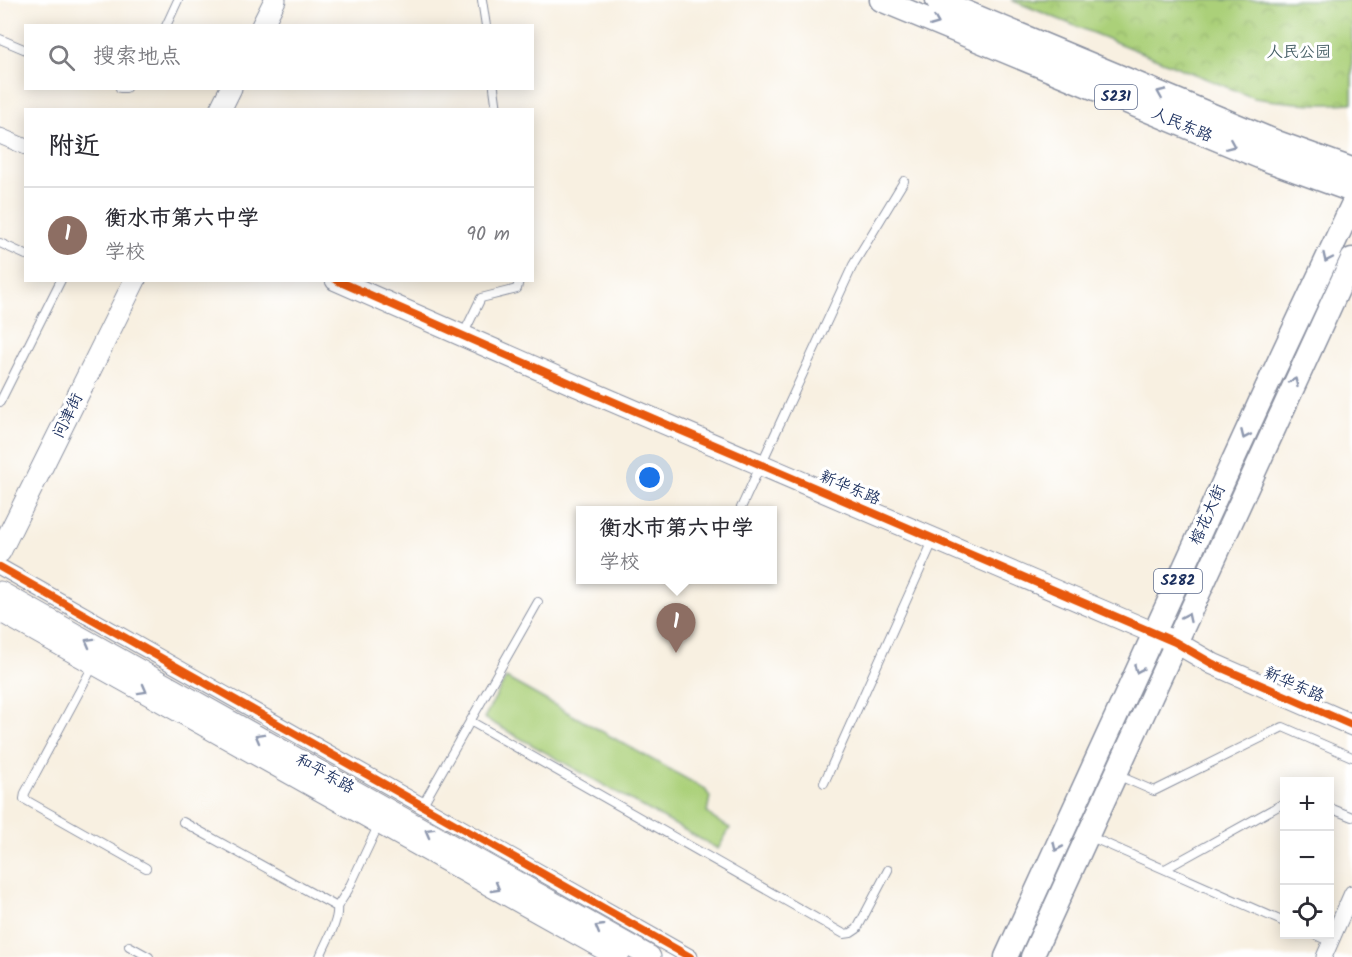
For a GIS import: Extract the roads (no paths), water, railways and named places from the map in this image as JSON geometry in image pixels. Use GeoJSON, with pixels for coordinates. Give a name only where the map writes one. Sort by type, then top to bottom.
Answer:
{"type":"FeatureCollection","features":[{"type":"Feature","properties":{"kind":"main road","name":"人民东路"},"geometry":{"type":"LineString","coordinates":[[881,0],[1269,161],[1352,191]]}},
{"type":"Feature","properties":{"kind":"main road","name":"人民东路"},"geometry":{"type":"LineString","coordinates":[[937,0],[1277,142],[1352,169]]}},
{"type":"Feature","properties":{"kind":"main road","name":"榕花大街"},"geometry":{"type":"LineString","coordinates":[[1006,957],[1352,205]]}},
{"type":"Feature","properties":{"kind":"main road","name":"榕花大街"},"geometry":{"type":"LineString","coordinates":[[1032,957],[1352,258]]}},
{"type":"Feature","properties":{"kind":"street"},"geometry":{"type":"LineString","coordinates":[[263,24],[275,0]]}},
{"type":"Feature","properties":{"kind":"street"},"geometry":{"type":"LineString","coordinates":[[221,108],[230,90]]}},
{"type":"Feature","properties":{"kind":"street"},"geometry":{"type":"LineString","coordinates":[[0,136],[24,146]]}},
{"type":"Feature","properties":{"kind":"street","name":"问津街"},"geometry":{"type":"LineString","coordinates":[[0,552],[134,282]]}},
{"type":"Feature","properties":{"kind":"street","name":"新华东路"},"geometry":{"type":"LineString","coordinates":[[341,282],[1175,642],[1213,664],[1352,725]]}},
{"type":"Feature","properties":{"kind":"street"},"geometry":{"type":"LineString","coordinates":[[0,567],[690,957]]}},
{"type":"Feature","properties":{"kind":"street","name":"和平东路"},"geometry":{"type":"LineString","coordinates":[[0,592],[650,957]]}},
{"type":"Feature","properties":{"kind":"street","name":"和平东路"},"geometry":{"type":"LineString","coordinates":[[0,611],[618,957]]}},
{"type":"Feature","properties":{"kind":"street","name":"新华东路"},"geometry":{"type":"LineString","coordinates":[[1175,642],[1218,654],[1352,713]]}},
{"type":"Feature","properties":{"kind":"street"},"geometry":{"type":"LineString","coordinates":[[1324,957],[1352,893]]}},
{"type":"Feature","properties":{"kind":"lane"},"geometry":{"type":"LineString","coordinates":[[167,24],[178,0]]}},
{"type":"Feature","properties":{"kind":"lane"},"geometry":{"type":"LineString","coordinates":[[482,0],[486,24]]}},
{"type":"Feature","properties":{"kind":"lane"},"geometry":{"type":"LineString","coordinates":[[0,39],[24,49]]}},
{"type":"Feature","properties":{"kind":"lane"},"geometry":{"type":"LineString","coordinates":[[494,90],[496,108]]}},
{"type":"Feature","properties":{"kind":"lane"},"geometry":{"type":"LineString","coordinates":[[742,506],[853,265],[904,181]]}},
{"type":"Feature","properties":{"kind":"lane"},"geometry":{"type":"LineString","coordinates":[[0,243],[24,254]]}},
{"type":"Feature","properties":{"kind":"lane"},"geometry":{"type":"LineString","coordinates":[[0,402],[61,282]]}},
{"type":"Feature","properties":{"kind":"lane"},"geometry":{"type":"LineString","coordinates":[[463,336],[481,298],[517,289],[519,282]]}},
{"type":"Feature","properties":{"kind":"lane"},"geometry":{"type":"LineString","coordinates":[[824,783],[934,539]]}},
{"type":"Feature","properties":{"kind":"lane"},"geometry":{"type":"LineString","coordinates":[[422,806],[537,602]]}},
{"type":"Feature","properties":{"kind":"lane"},"geometry":{"type":"LineString","coordinates":[[95,663],[24,798],[146,868]]}},
{"type":"Feature","properties":{"kind":"lane"},"geometry":{"type":"LineString","coordinates":[[470,721],[844,934],[856,929],[888,870]]}},
{"type":"Feature","properties":{"kind":"lane"},"geometry":{"type":"LineString","coordinates":[[1115,774],[1154,791],[1282,727],[1352,757]]}},
{"type":"Feature","properties":{"kind":"lane"},"geometry":{"type":"LineString","coordinates":[[1164,869],[1280,805]]}},
{"type":"Feature","properties":{"kind":"lane"},"geometry":{"type":"LineString","coordinates":[[1334,810],[1352,817]]}},
{"type":"Feature","properties":{"kind":"lane"},"geometry":{"type":"LineString","coordinates":[[183,822],[337,907]]}},
{"type":"Feature","properties":{"kind":"lane"},"geometry":{"type":"LineString","coordinates":[[320,957],[335,920],[337,907],[348,890],[380,822]]}},
{"type":"Feature","properties":{"kind":"lane"},"geometry":{"type":"LineString","coordinates":[[1087,836],[1280,920]]}},
{"type":"Feature","properties":{"kind":"lane"},"geometry":{"type":"LineString","coordinates":[[1324,939],[1330,942]]}},
{"type":"Feature","properties":{"kind":"lane"},"geometry":{"type":"LineString","coordinates":[[129,945],[149,957]]}},
{"type":"Feature","properties":{"kind":"place","name":"衡水市第六中学"},"geometry":{"type":"Point","coordinates":[676,653]}},
{"type":"Feature","properties":{"kind":"park label","name":"人民公园"},"geometry":{"type":"Point","coordinates":[1299,52]}}]}
